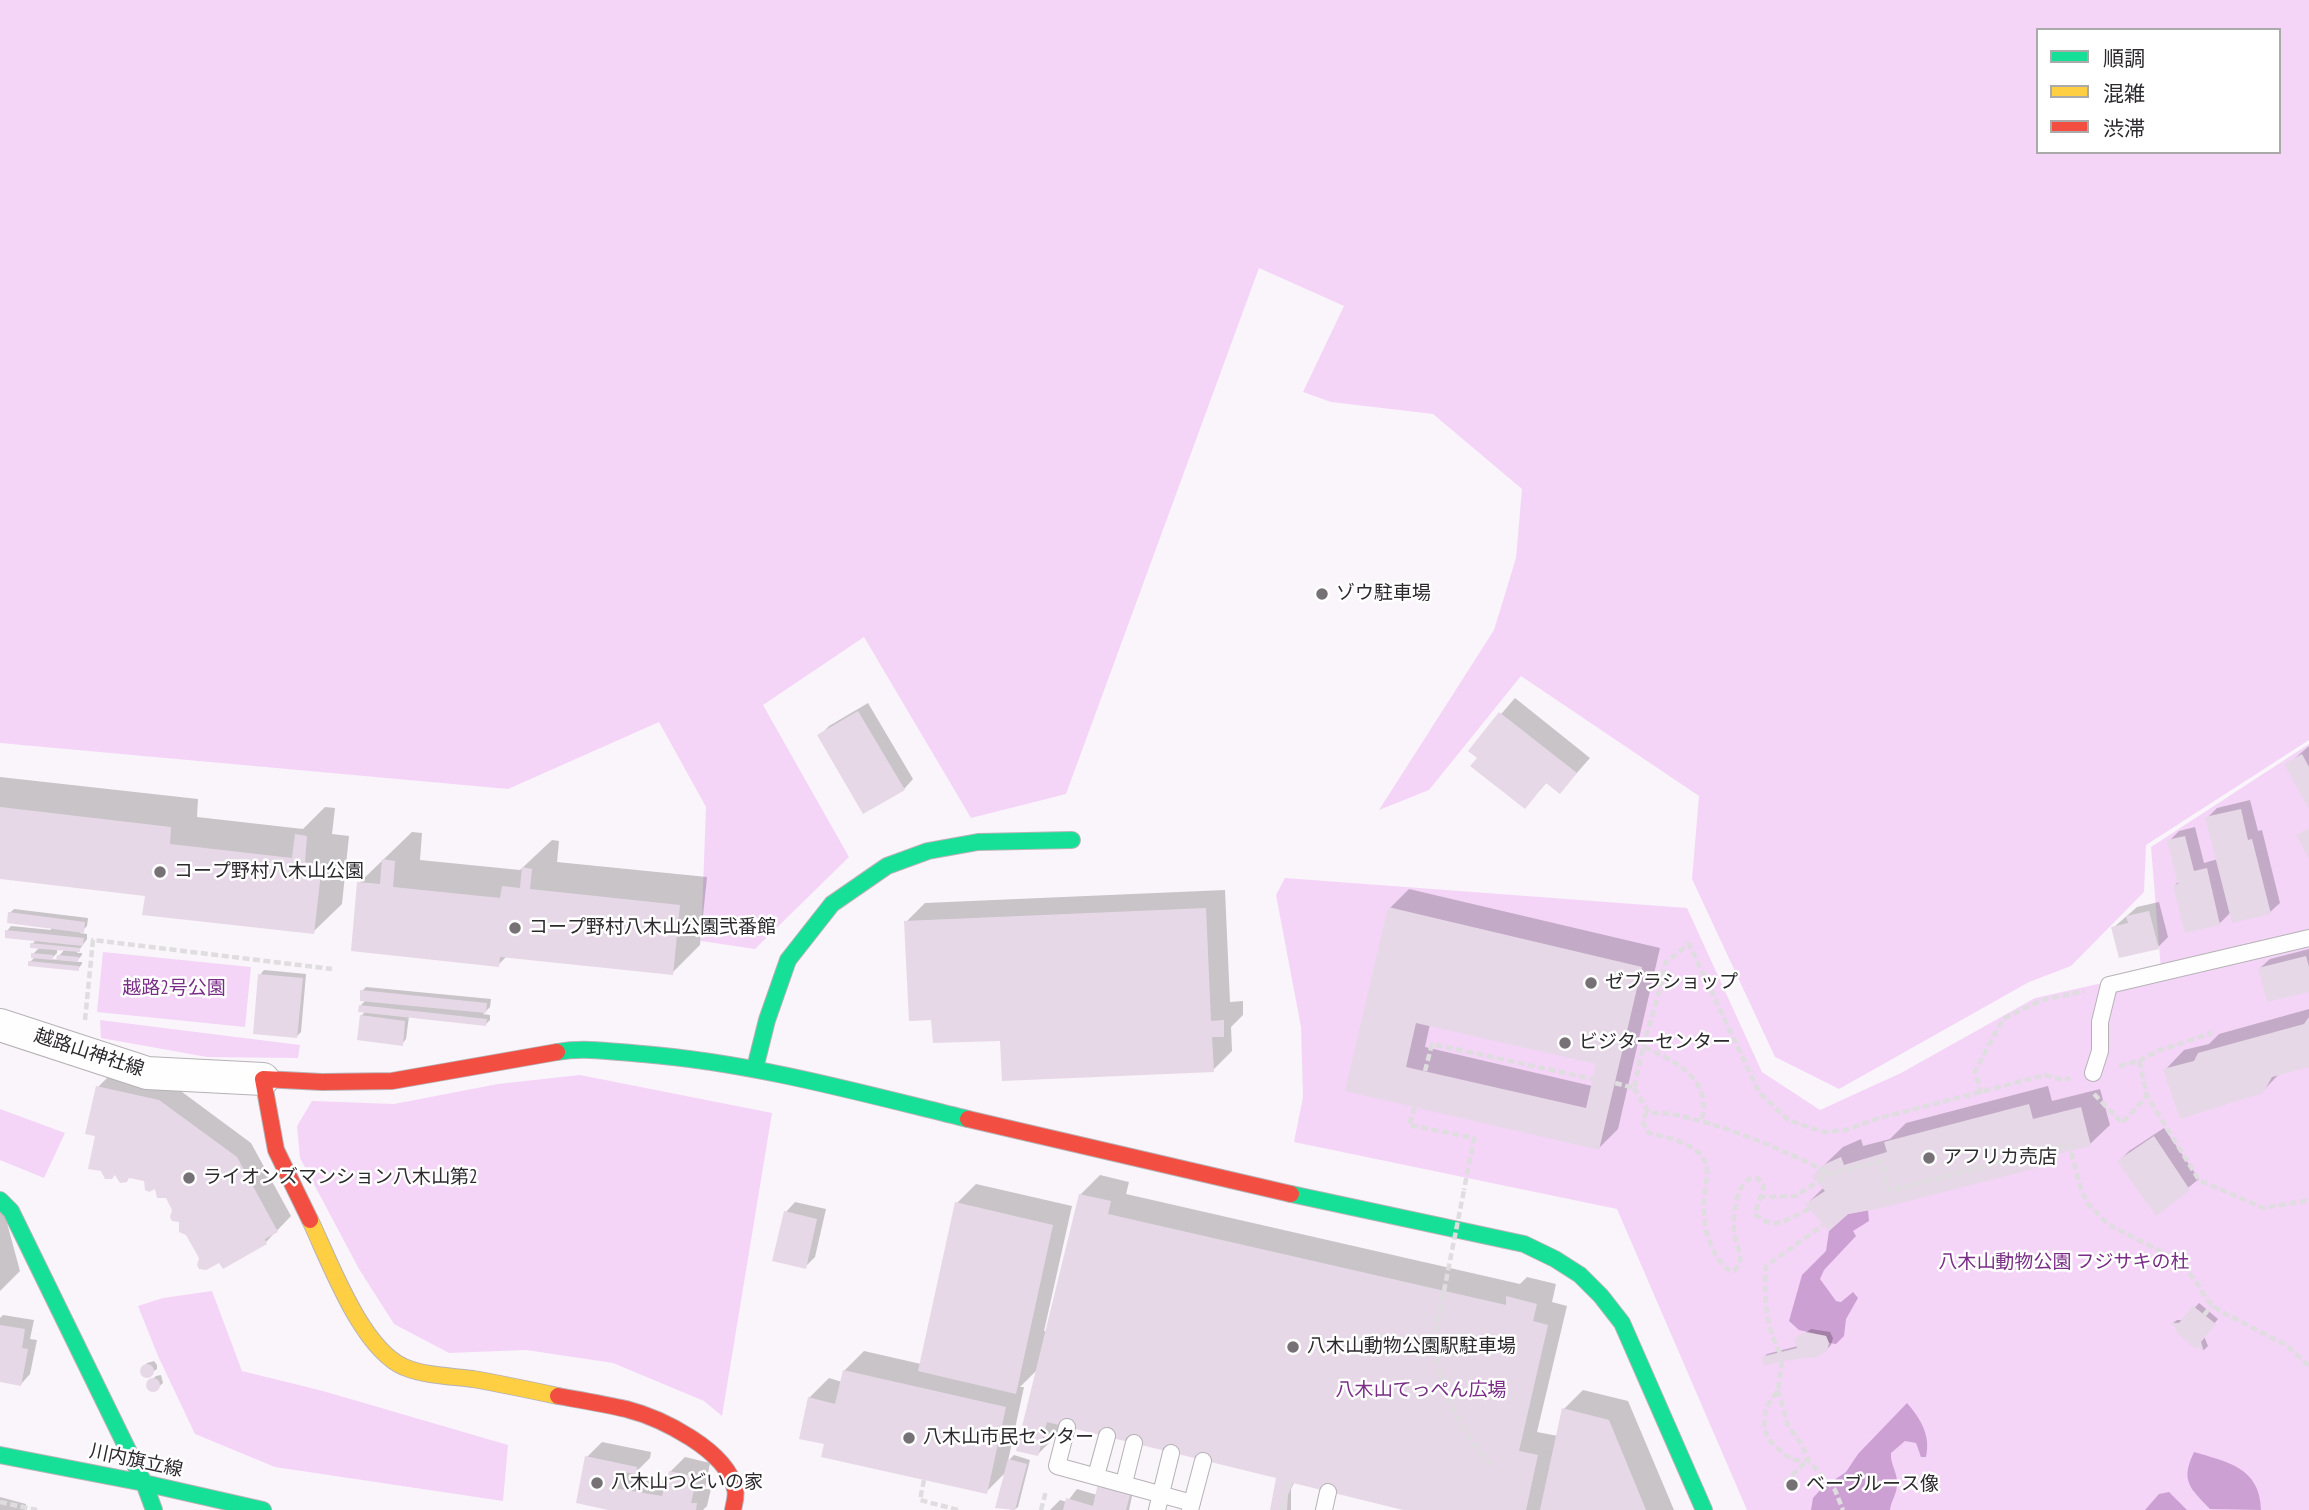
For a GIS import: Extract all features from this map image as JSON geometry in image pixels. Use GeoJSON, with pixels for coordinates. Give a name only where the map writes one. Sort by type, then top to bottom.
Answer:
{"type":"FeatureCollection","features":[{"type":"Feature","properties":{"kind":"street"},"geometry":{"type":"LineString","coordinates":[[755,1068],[767,1020],[788,960],[832,904],[887,866],[928,851],[978,842],[1072,840]]}},
{"type":"Feature","properties":{"kind":"street","name":"越路山神社線"},"geometry":{"type":"LineString","coordinates":[[0,1026],[147,1073],[263,1079]]}},
{"type":"Feature","properties":{"kind":"street"},"geometry":{"type":"LineString","coordinates":[[733,1510],[736,1490],[725,1467],[705,1446],[667,1426],[629,1409],[472,1379],[434,1375],[404,1367],[383,1353],[357,1318],[276,1150],[263,1079],[392,1081],[576,1049],[665,1056],[755,1068],[1227,1180],[1524,1244],[1551,1255],[1577,1272],[1603,1296],[1622,1323],[1704,1510]]}},
{"type":"Feature","properties":{"kind":"street"},"geometry":{"type":"LineString","coordinates":[[0,1200],[12,1211],[144,1483],[154,1510]]}},
{"type":"Feature","properties":{"kind":"street","name":"川内旗立線"},"geometry":{"type":"LineString","coordinates":[[0,1455],[263,1510]]}},
{"type":"Feature","properties":{"kind":"street"},"geometry":{"type":"LineString","coordinates":[[144,1483],[162,1510]]}},
{"type":"Feature","properties":{"kind":"lane"},"geometry":{"type":"LineString","coordinates":[[2093,1073],[2100,1051],[2100,1022],[2109,985],[2309,938]]}},
{"type":"Feature","properties":{"kind":"lane"},"geometry":{"type":"LineString","coordinates":[[1067,1427],[1058,1466],[1124,1483],[1159,1502],[1191,1506],[1203,1461]]}},
{"type":"Feature","properties":{"kind":"lane"},"geometry":{"type":"LineString","coordinates":[[1096,1476],[1107,1436]]}},
{"type":"Feature","properties":{"kind":"lane"},"geometry":{"type":"LineString","coordinates":[[1124,1483],[1134,1443]]}},
{"type":"Feature","properties":{"kind":"lane"},"geometry":{"type":"LineString","coordinates":[[1159,1502],[1171,1453]]}},
{"type":"Feature","properties":{"kind":"lane"},"geometry":{"type":"LineString","coordinates":[[1324,1510],[1328,1492]]}},
{"type":"Feature","properties":{"kind":"path"},"geometry":{"type":"LineString","coordinates":[[82,1051],[93,940],[332,970]]}},
{"type":"Feature","properties":{"kind":"path"},"geometry":{"type":"LineString","coordinates":[[1649,1113],[1634,1088],[1643,1047],[1665,964],[1689,944],[1759,1092],[1788,1120],[1824,1132],[1846,1130],[1876,1119],[1981,1094],[2045,1075],[2063,1080],[2093,1073],[2139,1061],[2158,1051],[2212,1032]]}},
{"type":"Feature","properties":{"kind":"path"},"geometry":{"type":"LineString","coordinates":[[1981,1094],[1975,1071],[2003,1019],[2042,1000],[2109,985]]}},
{"type":"Feature","properties":{"kind":"path"},"geometry":{"type":"LineString","coordinates":[[1425,1071],[1432,1044],[1593,1079]]}},
{"type":"Feature","properties":{"kind":"path"},"geometry":{"type":"LineString","coordinates":[[1643,1047],[1671,1060],[1693,1078],[1705,1108],[1701,1122]]}},
{"type":"Feature","properties":{"kind":"path"},"geometry":{"type":"LineString","coordinates":[[2139,1061],[2147,1096],[2199,1180],[2263,1208],[2309,1202]]}},
{"type":"Feature","properties":{"kind":"path"},"geometry":{"type":"LineString","coordinates":[[2093,1073],[2091,1091],[2123,1123],[2147,1096]]}},
{"type":"Feature","properties":{"kind":"path"},"geometry":{"type":"LineString","coordinates":[[1615,1083],[1634,1088]]}},
{"type":"Feature","properties":{"kind":"path"},"geometry":{"type":"LineString","coordinates":[[1415,1107],[1409,1125],[1474,1138],[1438,1321],[1436,1346],[1443,1379],[1457,1417],[1481,1454],[1493,1467]]}},
{"type":"Feature","properties":{"kind":"path"},"geometry":{"type":"LineString","coordinates":[[1809,1209],[1777,1224],[1768,1224],[1755,1214],[1764,1185],[1757,1178],[1749,1179],[1742,1187],[1735,1212],[1734,1234],[1741,1259],[1734,1271],[1727,1269],[1708,1238],[1704,1224],[1707,1163],[1698,1151],[1685,1144],[1649,1133],[1642,1121],[1645,1115],[1654,1111],[1701,1122],[1756,1140],[1817,1166],[1829,1174]]}},
{"type":"Feature","properties":{"kind":"path"},"geometry":{"type":"LineString","coordinates":[[1759,1197],[1796,1196],[1829,1174],[1882,1161],[1889,1191],[2069,1144],[2081,1190],[2089,1205],[2109,1225],[2178,1260],[2189,1271],[2212,1305],[2286,1345],[2309,1366]]}},
{"type":"Feature","properties":{"kind":"path"},"geometry":{"type":"LineString","coordinates":[[1780,1353],[1766,1313],[1766,1266],[1823,1224]]}},
{"type":"Feature","properties":{"kind":"path"},"geometry":{"type":"LineString","coordinates":[[2204,1315],[2212,1305]]}},
{"type":"Feature","properties":{"kind":"path"},"geometry":{"type":"LineString","coordinates":[[1783,1361],[1778,1390],[1766,1408],[1764,1417],[1768,1439],[1785,1455],[1795,1460],[1808,1460]]}},
{"type":"Feature","properties":{"kind":"path"},"geometry":{"type":"LineString","coordinates":[[1778,1390],[1788,1426],[1802,1445],[1808,1460],[1829,1482],[1843,1510]]}},
{"type":"Feature","properties":{"kind":"path"},"geometry":{"type":"LineString","coordinates":[[1789,1483],[1787,1480],[1808,1460]]}},
{"type":"Feature","properties":{"kind":"path"},"geometry":{"type":"LineString","coordinates":[[924,1480],[920,1500],[958,1510]]}},
{"type":"Feature","properties":{"kind":"path"},"geometry":{"type":"LineString","coordinates":[[1282,1510],[1288,1482]]}},
{"type":"Feature","properties":{"kind":"path"},"geometry":{"type":"LineString","coordinates":[[1041,1510],[1046,1491]]}},
{"type":"Feature","properties":{"kind":"path"},"geometry":{"type":"LineString","coordinates":[[0,1502],[37,1510]]}},
{"type":"Feature","properties":{"kind":"green space"},"geometry":{"type":"Polygon","coordinates":[[[0,0],[2309,0],[2309,740],[2146,845],[2144,892],[2071,966],[2029,982],[1839,1089],[1775,1057],[1692,879],[1699,796],[1521,676],[1429,790],[1379,810],[1494,630],[1516,558],[1522,489],[1433,414],[1331,402],[1303,392],[1344,306],[1259,268],[1066,794],[971,818],[864,637],[763,705],[849,857],[755,949],[701,941],[706,807],[659,722],[508,789],[0,743],[0,0]]]}},
{"type":"Feature","properties":{"kind":"green space","name":"八木山動物公園 フジサキの杜"},"geometry":{"type":"Polygon","coordinates":[[[2309,744],[2309,1510],[1747,1510],[1617,1209],[1294,1142],[1303,1097],[1301,1027],[1276,895],[1285,878],[1687,908],[1762,1072],[1820,1110],[1901,1073],[2035,998],[2161,970],[2151,847],[2309,744]]]}},
{"type":"Feature","properties":{"kind":"green space","name":"越路2号公園"},"geometry":{"type":"Polygon","coordinates":[[[103,952],[251,967],[245,1027],[97,1012],[103,952]]]}},
{"type":"Feature","properties":{"kind":"green space"},"geometry":{"type":"Polygon","coordinates":[[[100,1020],[300,1045],[298,1058],[207,1057],[101,1038],[100,1020]]]}},
{"type":"Feature","properties":{"kind":"green space"},"geometry":{"type":"Polygon","coordinates":[[[580,1075],[772,1113],[722,1416],[704,1401],[613,1363],[526,1350],[449,1353],[394,1324],[359,1269],[300,1158],[297,1126],[312,1101],[394,1104],[498,1084],[580,1075]]]}},
{"type":"Feature","properties":{"kind":"green space"},"geometry":{"type":"Polygon","coordinates":[[[0,1109],[65,1133],[44,1178],[0,1160],[0,1109]]]}},
{"type":"Feature","properties":{"kind":"green space"},"geometry":{"type":"Polygon","coordinates":[[[212,1291],[242,1371],[323,1391],[508,1445],[503,1501],[275,1467],[195,1434],[138,1306],[163,1298],[212,1291]]]}},
{"type":"Feature","properties":{"kind":"shaded area"},"geometry":{"type":"Polygon","coordinates":[[[1868,1210],[1869,1221],[1853,1231],[1856,1236],[1824,1270],[1820,1279],[1836,1301],[1841,1302],[1853,1292],[1858,1298],[1846,1319],[1844,1336],[1836,1344],[1829,1343],[1826,1336],[1799,1330],[1789,1321],[1802,1275],[1826,1251],[1829,1231],[1848,1214],[1868,1210]]]}},
{"type":"Feature","properties":{"kind":"shaded area"},"geometry":{"type":"Polygon","coordinates":[[[1907,1403],[1924,1428],[1926,1457],[1921,1457],[1916,1443],[1905,1441],[1891,1453],[1897,1486],[1890,1510],[1811,1510],[1813,1498],[1822,1488],[1846,1472],[1858,1454],[1907,1403]]]}},
{"type":"Feature","properties":{"kind":"shaded area"},"geometry":{"type":"Polygon","coordinates":[[[2194,1452],[2229,1463],[2248,1475],[2255,1484],[2261,1510],[2210,1509],[2189,1484],[2188,1470],[2194,1452]]]}},
{"type":"Feature","properties":{"kind":"shaded area"},"geometry":{"type":"Polygon","coordinates":[[[2169,1492],[2187,1510],[2145,1510],[2159,1494],[2169,1492]]]}},
{"type":"Feature","properties":{"kind":"building"},"geometry":{"type":"Polygon","coordinates":[[[858,711],[905,790],[863,814],[817,735],[858,711]]]}},
{"type":"Feature","properties":{"kind":"building"},"geometry":{"type":"Polygon","coordinates":[[[1499,712],[1577,773],[1560,794],[1546,783],[1525,809],[1470,766],[1477,758],[1468,751],[1499,712]]]}},
{"type":"Feature","properties":{"kind":"building"},"geometry":{"type":"Polygon","coordinates":[[[2302,754],[2309,767],[2309,809],[2284,764],[2302,754]]]}},
{"type":"Feature","properties":{"kind":"building","name":"コープ野村八木山公園"},"geometry":{"type":"Polygon","coordinates":[[[0,807],[171,827],[170,844],[292,858],[295,834],[307,836],[305,862],[322,864],[314,934],[142,915],[145,896],[0,879],[0,807]]]}},
{"type":"Feature","properties":{"kind":"building"},"geometry":{"type":"Polygon","coordinates":[[[2241,809],[2248,840],[2252,839],[2271,914],[2232,923],[2205,817],[2241,809]]]}},
{"type":"Feature","properties":{"kind":"building"},"geometry":{"type":"Polygon","coordinates":[[[2309,828],[2309,859],[2296,835],[2309,828]]]}},
{"type":"Feature","properties":{"kind":"building"},"geometry":{"type":"Polygon","coordinates":[[[2185,836],[2194,871],[2207,868],[2220,925],[2185,933],[2173,885],[2178,884],[2167,840],[2185,836]]]}},
{"type":"Feature","properties":{"kind":"building","name":"コープ野村八木山公園弐番館"},"geometry":{"type":"Polygon","coordinates":[[[382,859],[395,861],[393,887],[500,898],[502,886],[520,888],[522,867],[532,869],[530,889],[680,905],[673,975],[500,957],[499,967],[351,951],[357,882],[380,884],[382,859]]]}},
{"type":"Feature","properties":{"kind":"building","name":"ビジターセンター"},"geometry":{"type":"Polygon","coordinates":[[[1388,907],[1642,967],[1599,1150],[1345,1091],[1388,907]],[[1416,1023],[1406,1067],[1586,1108],[1596,1064],[1416,1023]]]}},
{"type":"Feature","properties":{"kind":"building"},"geometry":{"type":"Polygon","coordinates":[[[1206,908],[1211,1021],[1224,1020],[1224,1037],[1212,1037],[1214,1072],[1002,1081],[1000,1041],[933,1043],[931,1020],[909,1021],[904,921],[1206,908]]]}},
{"type":"Feature","properties":{"kind":"building"},"geometry":{"type":"Polygon","coordinates":[[[2149,911],[2159,949],[2119,958],[2111,927],[2128,923],[2126,916],[2149,911]]]}},
{"type":"Feature","properties":{"kind":"building"},"geometry":{"type":"Polygon","coordinates":[[[8,912],[85,922],[84,933],[7,923],[8,912]]]}},
{"type":"Feature","properties":{"kind":"building"},"geometry":{"type":"Polygon","coordinates":[[[5,930],[84,938],[83,946],[5,938],[5,930]]]}},
{"type":"Feature","properties":{"kind":"building"},"geometry":{"type":"Polygon","coordinates":[[[30,943],[80,948],[80,952],[30,948],[30,943]]]}},
{"type":"Feature","properties":{"kind":"building"},"geometry":{"type":"Polygon","coordinates":[[[31,953],[53,955],[53,960],[31,958],[31,953]]]}},
{"type":"Feature","properties":{"kind":"building"},"geometry":{"type":"Polygon","coordinates":[[[57,955],[79,957],[78,962],[56,960],[57,955]]]}},
{"type":"Feature","properties":{"kind":"building"},"geometry":{"type":"Polygon","coordinates":[[[2306,956],[2309,992],[2267,1002],[2258,968],[2306,956]]]}},
{"type":"Feature","properties":{"kind":"building"},"geometry":{"type":"Polygon","coordinates":[[[28,961],[79,966],[79,971],[28,966],[28,961]]]}},
{"type":"Feature","properties":{"kind":"building"},"geometry":{"type":"Polygon","coordinates":[[[258,974],[303,978],[297,1038],[253,1034],[258,974]]]}},
{"type":"Feature","properties":{"kind":"building"},"geometry":{"type":"Polygon","coordinates":[[[360,990],[487,1003],[486,1013],[360,1001],[360,990]]]}},
{"type":"Feature","properties":{"kind":"building"},"geometry":{"type":"Polygon","coordinates":[[[359,1005],[487,1019],[486,1026],[358,1012],[359,1005]]]}},
{"type":"Feature","properties":{"kind":"building"},"geometry":{"type":"Polygon","coordinates":[[[360,1015],[405,1021],[403,1046],[357,1040],[360,1015]]]}},
{"type":"Feature","properties":{"kind":"building"},"geometry":{"type":"Polygon","coordinates":[[[2309,1017],[2309,1067],[2272,1077],[2263,1093],[2180,1119],[2163,1069],[2194,1061],[2198,1053],[2304,1024],[2309,1017]]]}},
{"type":"Feature","properties":{"kind":"building","name":"ライオンズマンション八木山第2"},"geometry":{"type":"Polygon","coordinates":[[[96,1086],[159,1100],[237,1157],[278,1232],[265,1239],[267,1244],[223,1269],[219,1263],[206,1270],[199,1269],[199,1258],[186,1235],[179,1232],[179,1222],[172,1221],[172,1210],[166,1198],[157,1198],[155,1189],[149,1192],[145,1190],[144,1181],[129,1178],[127,1182],[120,1183],[115,1175],[112,1179],[105,1179],[101,1171],[88,1169],[95,1136],[85,1134],[96,1086]]]}},
{"type":"Feature","properties":{"kind":"building"},"geometry":{"type":"Polygon","coordinates":[[[2029,1104],[2033,1119],[2081,1107],[2091,1146],[2043,1158],[2045,1166],[1882,1208],[1848,1214],[1829,1231],[1805,1204],[1825,1191],[1812,1177],[1821,1166],[1841,1157],[1844,1165],[1887,1152],[1884,1142],[2029,1104]]]}},
{"type":"Feature","properties":{"kind":"building"},"geometry":{"type":"Polygon","coordinates":[[[2154,1136],[2190,1190],[2156,1216],[2117,1161],[2154,1136]]]}},
{"type":"Feature","properties":{"kind":"building","name":"八木山動物公園駅駐車場"},"geometry":{"type":"Polygon","coordinates":[[[1079,1194],[1111,1201],[1108,1214],[1506,1305],[1506,1296],[1537,1304],[1533,1321],[1548,1325],[1519,1451],[1538,1455],[1526,1510],[1403,1510],[1293,1483],[1288,1495],[1287,1510],[1270,1510],[1276,1478],[1047,1422],[1038,1456],[1016,1451],[1079,1194]]]}},
{"type":"Feature","properties":{"kind":"building"},"geometry":{"type":"Polygon","coordinates":[[[955,1202],[1053,1225],[1016,1394],[918,1371],[955,1202]]]}},
{"type":"Feature","properties":{"kind":"building"},"geometry":{"type":"Polygon","coordinates":[[[784,1211],[817,1219],[806,1269],[772,1261],[784,1211]]]}},
{"type":"Feature","properties":{"kind":"building"},"geometry":{"type":"Polygon","coordinates":[[[2193,1306],[2216,1324],[2201,1342],[2204,1352],[2198,1346],[2195,1349],[2170,1323],[2179,1323],[2193,1306]]]}},
{"type":"Feature","properties":{"kind":"building"},"geometry":{"type":"Polygon","coordinates":[[[0,1325],[25,1329],[22,1348],[28,1349],[21,1386],[0,1382],[0,1325]]]}},
{"type":"Feature","properties":{"kind":"building"},"geometry":{"type":"Polygon","coordinates":[[[1805,1332],[1826,1336],[1829,1343],[1827,1351],[1817,1357],[1764,1366],[1761,1357],[1797,1348],[1794,1338],[1805,1332]]]}},
{"type":"Feature","properties":{"kind":"building"},"geometry":{"type":"Polygon","coordinates":[[[144,1364],[150,1364],[154,1371],[150,1378],[144,1378],[140,1374],[140,1368],[144,1364]]]}},
{"type":"Feature","properties":{"kind":"building"},"geometry":{"type":"Polygon","coordinates":[[[843,1370],[1006,1407],[987,1494],[821,1457],[824,1444],[799,1439],[808,1397],[835,1404],[843,1370]]]}},
{"type":"Feature","properties":{"kind":"building"},"geometry":{"type":"Polygon","coordinates":[[[150,1378],[156,1378],[160,1385],[156,1392],[150,1392],[146,1388],[146,1382],[150,1378]]]}},
{"type":"Feature","properties":{"kind":"building"},"geometry":{"type":"Polygon","coordinates":[[[1562,1408],[1609,1420],[1646,1510],[1540,1510],[1562,1408]]]}},
{"type":"Feature","properties":{"kind":"building","name":"八木山つどいの家"},"geometry":{"type":"Polygon","coordinates":[[[585,1456],[637,1467],[636,1474],[616,1471],[613,1488],[662,1496],[669,1471],[697,1477],[691,1503],[697,1503],[696,1510],[608,1510],[576,1503],[585,1456]]]}},
{"type":"Feature","properties":{"kind":"building"},"geometry":{"type":"Polygon","coordinates":[[[1008,1459],[1027,1464],[1015,1510],[995,1508],[1008,1459]]]}},
{"type":"Feature","properties":{"kind":"building"},"geometry":{"type":"Polygon","coordinates":[[[1098,1483],[1131,1491],[1126,1510],[1063,1510],[1066,1498],[1093,1506],[1098,1483]]]}},
{"type":"Feature","properties":{"kind":"traffic: fast"},"geometry":{"type":"LineString","coordinates":[[755,1068],[767,1020],[788,960],[832,904],[887,866],[928,851],[978,842],[1072,840]]}},
{"type":"Feature","properties":{"kind":"traffic: fast"},"geometry":{"type":"LineString","coordinates":[[557,1052],[600,1050],[726,1064],[807,1080],[968,1119]]}},
{"type":"Feature","properties":{"kind":"traffic: fast"},"geometry":{"type":"LineString","coordinates":[[1291,1194],[1524,1244],[1580,1275],[1622,1323],[1704,1510]]}},
{"type":"Feature","properties":{"kind":"traffic: fast"},"geometry":{"type":"LineString","coordinates":[[0,1200],[11,1211],[144,1483],[154,1510]]}},
{"type":"Feature","properties":{"kind":"traffic: fast"},"geometry":{"type":"LineString","coordinates":[[0,1455],[263,1510]]}},
{"type":"Feature","properties":{"kind":"traffic: slow"},"geometry":{"type":"LineString","coordinates":[[310,1220],[348,1302],[374,1342],[388,1357],[404,1367],[421,1372],[558,1396]]}},
{"type":"Feature","properties":{"kind":"traffic: jam"},"geometry":{"type":"LineString","coordinates":[[310,1220],[276,1150],[263,1079],[392,1081],[557,1052]]}},
{"type":"Feature","properties":{"kind":"traffic: jam"},"geometry":{"type":"LineString","coordinates":[[968,1119],[1291,1194]]}},
{"type":"Feature","properties":{"kind":"traffic: jam"},"geometry":{"type":"LineString","coordinates":[[558,1396],[640,1413],[691,1438],[720,1461],[729,1475],[736,1491],[733,1510]]}},
{"type":"Feature","properties":{"kind":"place","name":"ゾウ駐車場"},"geometry":{"type":"Point","coordinates":[1322,594]}},
{"type":"Feature","properties":{"kind":"place","name":"コープ野村八木山公園"},"geometry":{"type":"Point","coordinates":[160,872]}},
{"type":"Feature","properties":{"kind":"place","name":"コープ野村八木山公園弐番館"},"geometry":{"type":"Point","coordinates":[515,928]}},
{"type":"Feature","properties":{"kind":"place","name":"ゼブラショップ"},"geometry":{"type":"Point","coordinates":[1591,983]}},
{"type":"Feature","properties":{"kind":"place","name":"ビジターセンター"},"geometry":{"type":"Point","coordinates":[1565,1043]}},
{"type":"Feature","properties":{"kind":"place","name":"アフリカ売店"},"geometry":{"type":"Point","coordinates":[1929,1158]}},
{"type":"Feature","properties":{"kind":"place","name":"ライオンズマンション八木山第2"},"geometry":{"type":"Point","coordinates":[189,1178]}},
{"type":"Feature","properties":{"kind":"place","name":"八木山動物公園駅駐車場"},"geometry":{"type":"Point","coordinates":[1293,1347]}},
{"type":"Feature","properties":{"kind":"place","name":"八木山市民センター"},"geometry":{"type":"Point","coordinates":[909,1438]}},
{"type":"Feature","properties":{"kind":"place","name":"八木山つどいの家"},"geometry":{"type":"Point","coordinates":[597,1483]}},
{"type":"Feature","properties":{"kind":"place","name":"ベーブルース像"},"geometry":{"type":"Point","coordinates":[1792,1485]}},
{"type":"Feature","properties":{"kind":"park label","name":"八木山てっぺん広場"},"geometry":{"type":"Point","coordinates":[1421,1391]}}]}
